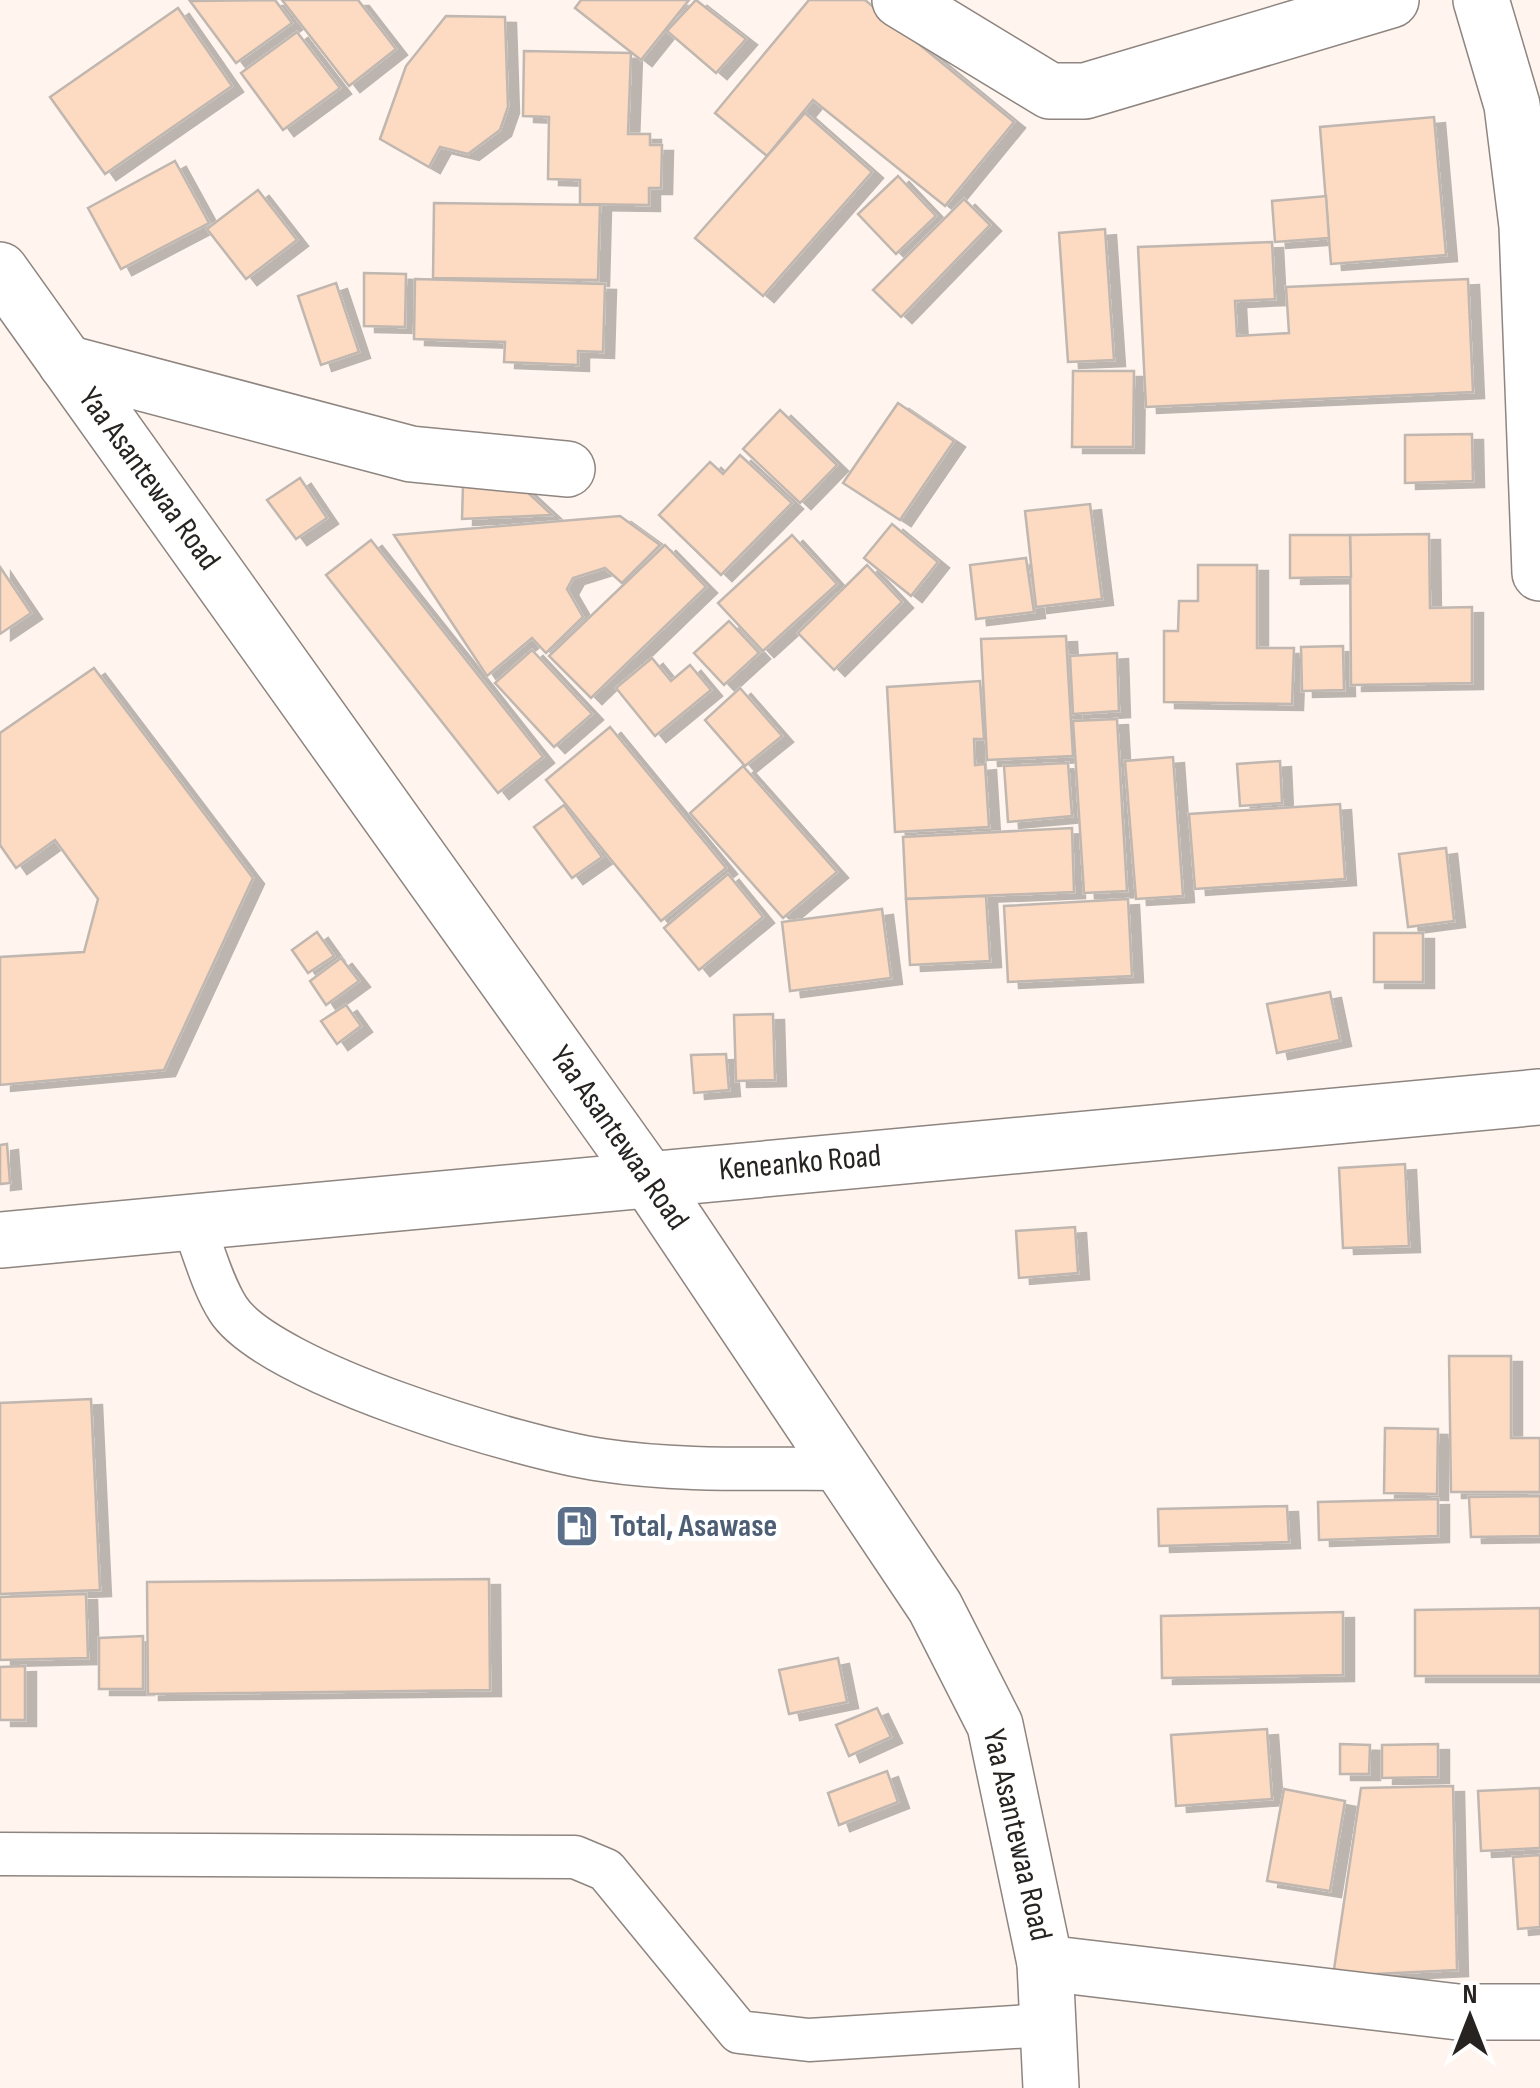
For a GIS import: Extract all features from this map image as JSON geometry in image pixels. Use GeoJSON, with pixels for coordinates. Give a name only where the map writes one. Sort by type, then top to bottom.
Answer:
{"type":"FeatureCollection","features":[{"type":"Feature","properties":{"kind":"street"},"geometry":{"type":"LineString","coordinates":[[900,0],[1050,91],[1085,91],[1390,0]]}},
{"type":"Feature","properties":{"kind":"street"},"geometry":{"type":"LineString","coordinates":[[1480,0],[1512,105],[1527,226],[1540,573]]}},
{"type":"Feature","properties":{"kind":"street","name":"Yaa Asantewaa Road"},"geometry":{"type":"LineString","coordinates":[[0,270],[647,1177],[935,1608],[995,1726],[1045,1963],[1045,2026],[1051,2088]]}},
{"type":"Feature","properties":{"kind":"street"},"geometry":{"type":"LineString","coordinates":[[66,363],[411,454],[567,469]]}},
{"type":"Feature","properties":{"kind":"street","name":"Keneanko Road"},"geometry":{"type":"LineString","coordinates":[[0,1240],[1540,1097]]}},
{"type":"Feature","properties":{"kind":"street"},"geometry":{"type":"LineString","coordinates":[[1045,1963],[1458,2012],[1540,2012]]}},
{"type":"Feature","properties":{"kind":"lane"},"geometry":{"type":"LineString","coordinates":[[193,1224],[228,1310],[263,1342],[314,1369],[518,1443],[603,1460],[844,1469]]}},
{"type":"Feature","properties":{"kind":"lane"},"geometry":{"type":"LineString","coordinates":[[0,1854],[574,1857],[606,1870],[739,2032],[809,2040],[1045,2026]]}},
{"type":"Feature","properties":{"kind":"building"},"geometry":{"type":"Polygon","coordinates":[[[275,0],[292,23],[236,63],[190,1],[275,0]]]}},
{"type":"Feature","properties":{"kind":"building"},"geometry":{"type":"Polygon","coordinates":[[[282,0],[358,0],[396,49],[349,86],[282,0]]]}},
{"type":"Feature","properties":{"kind":"building"},"geometry":{"type":"Polygon","coordinates":[[[581,0],[689,0],[641,60],[575,8],[581,0]]]}},
{"type":"Feature","properties":{"kind":"building"},"geometry":{"type":"Polygon","coordinates":[[[696,0],[746,39],[716,73],[667,31],[696,0]]]}},
{"type":"Feature","properties":{"kind":"building"},"geometry":{"type":"Polygon","coordinates":[[[809,0],[865,0],[1014,122],[945,206],[813,100],[767,156],[715,113],[809,0]]]}},
{"type":"Feature","properties":{"kind":"building"},"geometry":{"type":"Polygon","coordinates":[[[178,8],[232,86],[105,174],[50,97],[178,8]]]}},
{"type":"Feature","properties":{"kind":"building"},"geometry":{"type":"Polygon","coordinates":[[[446,16],[505,17],[508,107],[500,130],[468,154],[440,147],[429,167],[380,139],[406,66],[446,16]]]}},
{"type":"Feature","properties":{"kind":"building"},"geometry":{"type":"Polygon","coordinates":[[[297,32],[340,88],[283,130],[241,73],[297,32]]]}},
{"type":"Feature","properties":{"kind":"building"},"geometry":{"type":"Polygon","coordinates":[[[524,51],[631,53],[628,134],[650,134],[650,145],[662,145],[661,188],[649,188],[649,205],[580,204],[580,180],[548,179],[549,117],[523,116],[524,51]]]}},
{"type":"Feature","properties":{"kind":"building"},"geometry":{"type":"Polygon","coordinates":[[[805,113],[872,172],[763,296],[695,238],[805,113]]]}},
{"type":"Feature","properties":{"kind":"building"},"geometry":{"type":"Polygon","coordinates":[[[1434,117],[1446,255],[1331,264],[1320,127],[1434,117]]]}},
{"type":"Feature","properties":{"kind":"building"},"geometry":{"type":"Polygon","coordinates":[[[175,161],[209,223],[121,269],[88,208],[175,161]]]}},
{"type":"Feature","properties":{"kind":"building"},"geometry":{"type":"Polygon","coordinates":[[[898,176],[936,216],[896,254],[858,214],[898,176]]]}},
{"type":"Feature","properties":{"kind":"building"},"geometry":{"type":"Polygon","coordinates":[[[258,190],[297,240],[246,279],[207,229],[258,190]]]}},
{"type":"Feature","properties":{"kind":"building"},"geometry":{"type":"Polygon","coordinates":[[[1326,196],[1329,238],[1275,242],[1272,201],[1326,196]]]}},
{"type":"Feature","properties":{"kind":"building"},"geometry":{"type":"Polygon","coordinates":[[[964,199],[990,225],[901,317],[873,290],[964,199]]]}},
{"type":"Feature","properties":{"kind":"building"},"geometry":{"type":"Polygon","coordinates":[[[434,203],[600,205],[598,280],[433,278],[434,203]]]}},
{"type":"Feature","properties":{"kind":"building"},"geometry":{"type":"Polygon","coordinates":[[[1105,229],[1114,360],[1068,362],[1059,233],[1105,229]]]}},
{"type":"Feature","properties":{"kind":"building"},"geometry":{"type":"Polygon","coordinates":[[[1272,242],[1275,299],[1235,301],[1237,336],[1289,333],[1286,287],[1468,279],[1473,392],[1146,407],[1138,247],[1272,242]]]}},
{"type":"Feature","properties":{"kind":"building"},"geometry":{"type":"Polygon","coordinates":[[[364,273],[406,274],[405,327],[364,326],[364,273]]]}},
{"type":"Feature","properties":{"kind":"building"},"geometry":{"type":"Polygon","coordinates":[[[415,279],[605,284],[603,352],[578,351],[578,365],[504,362],[505,342],[414,339],[415,279]]]}},
{"type":"Feature","properties":{"kind":"building"},"geometry":{"type":"Polygon","coordinates":[[[336,283],[359,352],[321,365],[298,296],[336,283]]]}},
{"type":"Feature","properties":{"kind":"building"},"geometry":{"type":"Polygon","coordinates":[[[1073,371],[1134,371],[1133,447],[1072,447],[1073,371]]]}},
{"type":"Feature","properties":{"kind":"building"},"geometry":{"type":"Polygon","coordinates":[[[898,403],[954,441],[900,520],[843,483],[898,403]]]}},
{"type":"Feature","properties":{"kind":"building"},"geometry":{"type":"Polygon","coordinates":[[[780,410],[837,465],[800,503],[743,449],[780,410]]]}},
{"type":"Feature","properties":{"kind":"building"},"geometry":{"type":"Polygon","coordinates":[[[1472,434],[1473,481],[1405,483],[1405,435],[1472,434]]]}},
{"type":"Feature","properties":{"kind":"building"},"geometry":{"type":"Polygon","coordinates":[[[740,455],[792,503],[721,575],[659,515],[710,462],[723,474],[740,455]]]}},
{"type":"Feature","properties":{"kind":"building"},"geometry":{"type":"Polygon","coordinates":[[[300,478],[327,518],[296,539],[267,500],[300,478]]]}},
{"type":"Feature","properties":{"kind":"building"},"geometry":{"type":"Polygon","coordinates":[[[463,485],[524,489],[552,515],[462,519],[463,485]]]}},
{"type":"Feature","properties":{"kind":"building"},"geometry":{"type":"Polygon","coordinates":[[[1090,504],[1102,599],[1036,607],[1025,511],[1090,504]]]}},
{"type":"Feature","properties":{"kind":"building"},"geometry":{"type":"Polygon","coordinates":[[[620,516],[660,545],[622,583],[605,568],[573,578],[567,589],[583,617],[546,653],[532,638],[487,676],[394,535],[620,516]]]}},
{"type":"Feature","properties":{"kind":"building"},"geometry":{"type":"Polygon","coordinates":[[[892,524],[938,562],[911,596],[864,558],[892,524]]]}},
{"type":"Feature","properties":{"kind":"building"},"geometry":{"type":"Polygon","coordinates":[[[1429,534],[1430,608],[1472,607],[1472,683],[1351,685],[1350,535],[1429,534]]]}},
{"type":"Feature","properties":{"kind":"building"},"geometry":{"type":"Polygon","coordinates":[[[792,535],[837,584],[763,651],[718,603],[792,535]]]}},
{"type":"Feature","properties":{"kind":"building"},"geometry":{"type":"Polygon","coordinates":[[[1290,535],[1350,535],[1351,577],[1290,578],[1290,535]]]}},
{"type":"Feature","properties":{"kind":"building"},"geometry":{"type":"Polygon","coordinates":[[[371,540],[543,757],[498,793],[326,575],[371,540]]]}},
{"type":"Feature","properties":{"kind":"building"},"geometry":{"type":"Polygon","coordinates":[[[665,545],[706,587],[591,698],[549,656],[665,545]]]}},
{"type":"Feature","properties":{"kind":"building"},"geometry":{"type":"Polygon","coordinates":[[[1026,558],[1034,612],[976,619],[970,565],[1026,558]]]}},
{"type":"Feature","properties":{"kind":"building"},"geometry":{"type":"Polygon","coordinates":[[[867,565],[902,602],[834,670],[798,633],[867,565]]]}},
{"type":"Feature","properties":{"kind":"building"},"geometry":{"type":"Polygon","coordinates":[[[1198,565],[1257,565],[1257,648],[1294,648],[1292,704],[1164,702],[1164,631],[1178,631],[1179,601],[1198,601],[1198,565]]]}},
{"type":"Feature","properties":{"kind":"building"},"geometry":{"type":"Polygon","coordinates":[[[0,567],[31,613],[0,634],[0,567]]]}},
{"type":"Feature","properties":{"kind":"building"},"geometry":{"type":"Polygon","coordinates":[[[729,621],[759,653],[724,685],[694,653],[729,621]]]}},
{"type":"Feature","properties":{"kind":"building"},"geometry":{"type":"Polygon","coordinates":[[[1066,636],[1073,756],[987,760],[981,639],[1066,636]]]}},
{"type":"Feature","properties":{"kind":"building"},"geometry":{"type":"Polygon","coordinates":[[[1343,646],[1344,690],[1302,691],[1301,647],[1343,646]]]}},
{"type":"Feature","properties":{"kind":"building"},"geometry":{"type":"Polygon","coordinates":[[[532,650],[592,714],[554,747],[495,683],[532,650]]]}},
{"type":"Feature","properties":{"kind":"building"},"geometry":{"type":"Polygon","coordinates":[[[1117,653],[1119,711],[1073,714],[1070,656],[1117,653]]]}},
{"type":"Feature","properties":{"kind":"building"},"geometry":{"type":"Polygon","coordinates":[[[652,658],[671,681],[690,665],[711,690],[655,736],[616,688],[652,658]]]}},
{"type":"Feature","properties":{"kind":"building"},"geometry":{"type":"Polygon","coordinates":[[[94,668],[253,878],[164,1070],[0,1085],[0,957],[84,952],[98,899],[55,840],[16,868],[0,845],[0,733],[94,668]]]}},
{"type":"Feature","properties":{"kind":"building"},"geometry":{"type":"Polygon","coordinates":[[[980,681],[984,739],[974,739],[975,765],[985,764],[989,827],[895,832],[887,687],[980,681]]]}},
{"type":"Feature","properties":{"kind":"building"},"geometry":{"type":"Polygon","coordinates":[[[740,688],[782,736],[745,766],[705,720],[740,688]]]}},
{"type":"Feature","properties":{"kind":"building"},"geometry":{"type":"Polygon","coordinates":[[[1117,719],[1127,891],[1084,893],[1073,721],[1117,719]]]}},
{"type":"Feature","properties":{"kind":"building"},"geometry":{"type":"Polygon","coordinates":[[[610,727],[726,868],[661,921],[546,780],[610,727]]]}},
{"type":"Feature","properties":{"kind":"building"},"geometry":{"type":"Polygon","coordinates":[[[1173,757],[1183,896],[1136,899],[1125,761],[1173,757]]]}},
{"type":"Feature","properties":{"kind":"building"},"geometry":{"type":"Polygon","coordinates":[[[1280,761],[1282,803],[1240,806],[1237,764],[1280,761]]]}},
{"type":"Feature","properties":{"kind":"building"},"geometry":{"type":"Polygon","coordinates":[[[1068,763],[1072,816],[1008,822],[1004,766],[1068,763]]]}},
{"type":"Feature","properties":{"kind":"building"},"geometry":{"type":"Polygon","coordinates":[[[743,766],[837,872],[783,918],[690,813],[743,766]]]}},
{"type":"Feature","properties":{"kind":"building"},"geometry":{"type":"Polygon","coordinates":[[[1340,804],[1345,879],[1195,889],[1189,814],[1340,804]]]}},
{"type":"Feature","properties":{"kind":"building"},"geometry":{"type":"Polygon","coordinates":[[[564,805],[602,857],[572,878],[534,827],[564,805]]]}},
{"type":"Feature","properties":{"kind":"building"},"geometry":{"type":"Polygon","coordinates":[[[1072,828],[1074,892],[906,899],[903,837],[1072,828]]]}},
{"type":"Feature","properties":{"kind":"building"},"geometry":{"type":"Polygon","coordinates":[[[1446,848],[1454,921],[1408,927],[1399,854],[1446,848]]]}},
{"type":"Feature","properties":{"kind":"building"},"geometry":{"type":"Polygon","coordinates":[[[728,874],[763,917],[699,970],[664,928],[728,874]]]}},
{"type":"Feature","properties":{"kind":"building"},"geometry":{"type":"Polygon","coordinates":[[[986,896],[990,961],[910,965],[906,899],[986,896]]]}},
{"type":"Feature","properties":{"kind":"building"},"geometry":{"type":"Polygon","coordinates":[[[1128,899],[1132,976],[1008,982],[1004,906],[1128,899]]]}},
{"type":"Feature","properties":{"kind":"building"},"geometry":{"type":"Polygon","coordinates":[[[882,909],[891,978],[790,991],[782,922],[882,909]]]}},
{"type":"Feature","properties":{"kind":"building"},"geometry":{"type":"Polygon","coordinates":[[[317,932],[334,956],[308,973],[292,950],[317,932]]]}},
{"type":"Feature","properties":{"kind":"building"},"geometry":{"type":"Polygon","coordinates":[[[1374,933],[1423,933],[1423,982],[1374,982],[1374,933]]]}},
{"type":"Feature","properties":{"kind":"building"},"geometry":{"type":"Polygon","coordinates":[[[341,958],[359,981],[326,1005],[310,981],[341,958]]]}},
{"type":"Feature","properties":{"kind":"building"},"geometry":{"type":"Polygon","coordinates":[[[1330,992],[1340,1040],[1277,1053],[1267,1004],[1330,992]]]}},
{"type":"Feature","properties":{"kind":"building"},"geometry":{"type":"Polygon","coordinates":[[[346,1005],[361,1026],[337,1044],[321,1021],[346,1005]]]}},
{"type":"Feature","properties":{"kind":"building"},"geometry":{"type":"Polygon","coordinates":[[[773,1014],[775,1080],[736,1081],[734,1015],[773,1014]]]}},
{"type":"Feature","properties":{"kind":"building"},"geometry":{"type":"Polygon","coordinates":[[[726,1054],[729,1090],[694,1093],[691,1055],[726,1054]]]}},
{"type":"Feature","properties":{"kind":"building"},"geometry":{"type":"Polygon","coordinates":[[[7,1144],[10,1183],[0,1184],[0,1145],[7,1144]]]}},
{"type":"Feature","properties":{"kind":"building"},"geometry":{"type":"Polygon","coordinates":[[[1405,1164],[1409,1246],[1343,1248],[1339,1168],[1405,1164]]]}},
{"type":"Feature","properties":{"kind":"building"},"geometry":{"type":"Polygon","coordinates":[[[1075,1227],[1078,1273],[1019,1278],[1016,1231],[1075,1227]]]}},
{"type":"Feature","properties":{"kind":"building"},"geometry":{"type":"Polygon","coordinates":[[[1449,1356],[1511,1356],[1511,1438],[1540,1438],[1540,1492],[1451,1492],[1449,1356]]]}},
{"type":"Feature","properties":{"kind":"building"},"geometry":{"type":"Polygon","coordinates":[[[91,1399],[100,1590],[0,1594],[0,1403],[91,1399]]]}},
{"type":"Feature","properties":{"kind":"building"},"geometry":{"type":"Polygon","coordinates":[[[1385,1428],[1438,1429],[1437,1494],[1384,1493],[1385,1428]]]}},
{"type":"Feature","properties":{"kind":"building"},"geometry":{"type":"Polygon","coordinates":[[[1540,1496],[1540,1536],[1471,1537],[1469,1497],[1540,1496]]]}},
{"type":"Feature","properties":{"kind":"building"},"geometry":{"type":"Polygon","coordinates":[[[1438,1499],[1438,1536],[1319,1540],[1318,1502],[1438,1499]]]}},
{"type":"Feature","properties":{"kind":"building"},"geometry":{"type":"Polygon","coordinates":[[[1287,1506],[1289,1542],[1159,1546],[1158,1509],[1287,1506]]]}},
{"type":"Feature","properties":{"kind":"building"},"geometry":{"type":"Polygon","coordinates":[[[489,1579],[490,1690],[148,1694],[147,1582],[489,1579]]]}},
{"type":"Feature","properties":{"kind":"building"},"geometry":{"type":"Polygon","coordinates":[[[86,1594],[88,1658],[0,1660],[0,1597],[86,1594]]]}},
{"type":"Feature","properties":{"kind":"building"},"geometry":{"type":"Polygon","coordinates":[[[1540,1608],[1540,1676],[1415,1676],[1415,1610],[1540,1608]]]}},
{"type":"Feature","properties":{"kind":"building"},"geometry":{"type":"Polygon","coordinates":[[[1343,1612],[1343,1675],[1162,1678],[1161,1616],[1343,1612]]]}},
{"type":"Feature","properties":{"kind":"building"},"geometry":{"type":"Polygon","coordinates":[[[143,1636],[143,1689],[99,1689],[99,1638],[143,1636]]]}},
{"type":"Feature","properties":{"kind":"building"},"geometry":{"type":"Polygon","coordinates":[[[838,1658],[847,1702],[789,1714],[779,1670],[838,1658]]]}},
{"type":"Feature","properties":{"kind":"building"},"geometry":{"type":"Polygon","coordinates":[[[25,1666],[25,1720],[0,1720],[0,1667],[25,1666]]]}},
{"type":"Feature","properties":{"kind":"building"},"geometry":{"type":"Polygon","coordinates":[[[877,1708],[891,1737],[849,1756],[836,1725],[877,1708]]]}},
{"type":"Feature","properties":{"kind":"building"},"geometry":{"type":"Polygon","coordinates":[[[1267,1729],[1272,1799],[1176,1806],[1171,1735],[1267,1729]]]}},
{"type":"Feature","properties":{"kind":"building"},"geometry":{"type":"Polygon","coordinates":[[[1340,1744],[1370,1745],[1369,1774],[1340,1774],[1340,1744]]]}},
{"type":"Feature","properties":{"kind":"building"},"geometry":{"type":"Polygon","coordinates":[[[1438,1744],[1438,1777],[1382,1778],[1382,1745],[1438,1744]]]}},
{"type":"Feature","properties":{"kind":"building"},"geometry":{"type":"Polygon","coordinates":[[[887,1771],[898,1802],[839,1825],[828,1793],[887,1771]]]}},
{"type":"Feature","properties":{"kind":"building"},"geometry":{"type":"Polygon","coordinates":[[[1453,1786],[1457,1970],[1333,1976],[1361,1788],[1453,1786]]]}},
{"type":"Feature","properties":{"kind":"building"},"geometry":{"type":"Polygon","coordinates":[[[1540,1788],[1540,1848],[1481,1851],[1478,1791],[1540,1788]]]}},
{"type":"Feature","properties":{"kind":"building"},"geometry":{"type":"Polygon","coordinates":[[[1284,1789],[1345,1801],[1330,1891],[1267,1881],[1284,1789]]]}},
{"type":"Feature","properties":{"kind":"building"},"geometry":{"type":"Polygon","coordinates":[[[1540,1855],[1540,1927],[1518,1929],[1513,1857],[1540,1855]]]}},
{"type":"Feature","properties":{"kind":"place","name":"Total, Asawase"},"geometry":{"type":"Point","coordinates":[577,1526]}}]}
